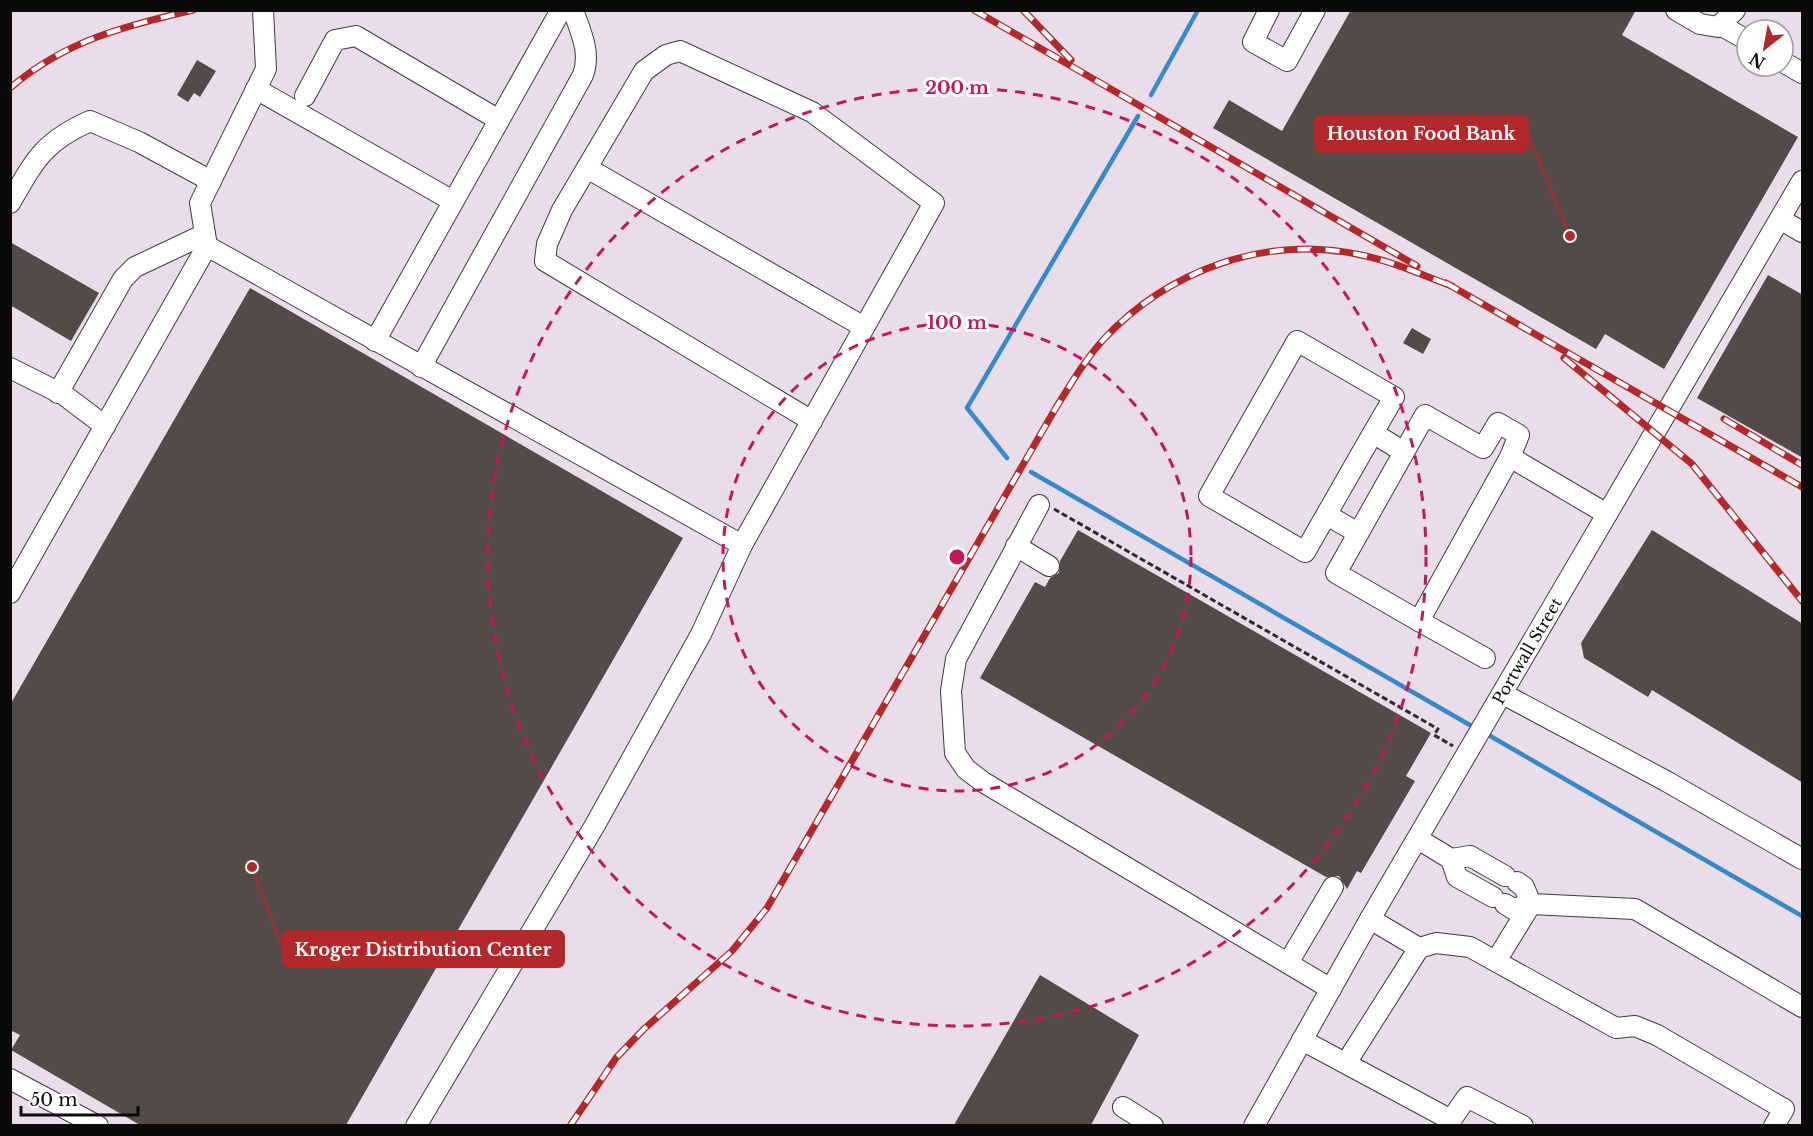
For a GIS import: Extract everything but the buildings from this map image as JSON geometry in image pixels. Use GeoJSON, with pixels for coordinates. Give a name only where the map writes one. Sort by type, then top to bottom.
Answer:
{"type":"FeatureCollection","features":[{"type":"Feature","properties":{"kind":"street"},"geometry":{"type":"LineString","coordinates":[[10,593],[105,426],[206,240],[200,203],[266,69],[263,10]]}},
{"type":"Feature","properties":{"kind":"street"},"geometry":{"type":"LineString","coordinates":[[375,340],[561,10]]}},
{"type":"Feature","properties":{"kind":"street"},"geometry":{"type":"LineString","coordinates":[[421,367],[583,75],[587,62],[586,47],[573,10]]}},
{"type":"Feature","properties":{"kind":"street"},"geometry":{"type":"LineString","coordinates":[[1269,10],[1253,42],[1287,61],[1315,10]]}},
{"type":"Feature","properties":{"kind":"street"},"geometry":{"type":"LineString","coordinates":[[1676,10],[1700,24],[1718,27],[1735,10]]}},
{"type":"Feature","properties":{"kind":"street"},"geometry":{"type":"LineString","coordinates":[[1720,25],[1735,33]]}},
{"type":"Feature","properties":{"kind":"street"},"geometry":{"type":"LineString","coordinates":[[305,96],[335,40],[356,36],[499,120]]}},
{"type":"Feature","properties":{"kind":"street"},"geometry":{"type":"LineString","coordinates":[[417,1125],[601,814],[701,634],[742,544],[812,421],[934,203],[812,112],[680,51],[666,55],[644,71],[587,168],[550,236],[545,261],[812,421]]}},
{"type":"Feature","properties":{"kind":"street"},"geometry":{"type":"LineString","coordinates":[[256,89],[453,201]]}},
{"type":"Feature","properties":{"kind":"street"},"geometry":{"type":"LineString","coordinates":[[10,203],[37,157],[56,138],[90,121],[139,142],[211,181]]}},
{"type":"Feature","properties":{"kind":"street"},"geometry":{"type":"LineString","coordinates":[[587,168],[864,327]]}},
{"type":"Feature","properties":{"kind":"street","name":"Portwall Street"},"geometry":{"type":"LineString","coordinates":[[1254,1125],[1370,920],[1803,181]]}},
{"type":"Feature","properties":{"kind":"street"},"geometry":{"type":"LineString","coordinates":[[1780,219],[1803,232]]}},
{"type":"Feature","properties":{"kind":"street"},"geometry":{"type":"LineString","coordinates":[[206,240],[421,367],[742,544]]}},
{"type":"Feature","properties":{"kind":"street"},"geometry":{"type":"LineString","coordinates":[[58,393],[123,279],[135,267],[206,240]]}},
{"type":"Feature","properties":{"kind":"street"},"geometry":{"type":"LineString","coordinates":[[1297,341],[1394,397],[1373,434],[1305,552],[1209,496],[1297,341]]}},
{"type":"Feature","properties":{"kind":"street"},"geometry":{"type":"LineString","coordinates":[[10,368],[58,393],[105,426]]}},
{"type":"Feature","properties":{"kind":"street"},"geometry":{"type":"LineString","coordinates":[[1419,621],[1510,457],[1519,435],[1498,423],[1483,448],[1425,415],[1336,573],[1419,621],[1485,658]]}},
{"type":"Feature","properties":{"kind":"street"},"geometry":{"type":"LineString","coordinates":[[1373,434],[1404,452]]}},
{"type":"Feature","properties":{"kind":"street"},"geometry":{"type":"LineString","coordinates":[[1510,457],[1607,514]]}},
{"type":"Feature","properties":{"kind":"street"},"geometry":{"type":"LineString","coordinates":[[1039,505],[956,659],[951,691],[955,753],[966,769],[982,782],[1331,989]]}},
{"type":"Feature","properties":{"kind":"street"},"geometry":{"type":"LineString","coordinates":[[1327,515],[1358,533]]}},
{"type":"Feature","properties":{"kind":"street"},"geometry":{"type":"LineString","coordinates":[[1016,546],[1049,566]]}},
{"type":"Feature","properties":{"kind":"street"},"geometry":{"type":"LineString","coordinates":[[1503,694],[1666,781],[1803,859]]}},
{"type":"Feature","properties":{"kind":"street"},"geometry":{"type":"LineString","coordinates":[[1418,839],[1451,859],[1470,856],[1511,879],[1524,887],[1530,904]]}},
{"type":"Feature","properties":{"kind":"street"},"geometry":{"type":"LineString","coordinates":[[1451,859],[1457,877],[1513,909],[1530,904],[1635,909],[1803,1007]]}},
{"type":"Feature","properties":{"kind":"street"},"geometry":{"type":"LineString","coordinates":[[1288,963],[1333,887]]}},
{"type":"Feature","properties":{"kind":"street"},"geometry":{"type":"LineString","coordinates":[[1496,961],[1530,904]]}},
{"type":"Feature","properties":{"kind":"street"},"geometry":{"type":"LineString","coordinates":[[1370,920],[1419,948]]}},
{"type":"Feature","properties":{"kind":"street"},"geometry":{"type":"LineString","coordinates":[[1346,1063],[1419,948],[1436,943],[1470,947],[1616,1028],[1635,1026],[1657,1035],[1784,1109],[1774,1125]]}},
{"type":"Feature","properties":{"kind":"street"},"geometry":{"type":"LineString","coordinates":[[1302,1040],[1451,1120],[1467,1097],[1523,1125]]}},
{"type":"Feature","properties":{"kind":"street"},"geometry":{"type":"LineString","coordinates":[[10,1078],[98,1125]]}},
{"type":"Feature","properties":{"kind":"street"},"geometry":{"type":"LineString","coordinates":[[1123,1107],[1153,1125]]}},
{"type":"Feature","properties":{"kind":"path"},"geometry":{"type":"LineString","coordinates":[[1039,505],[1049,510],[1051,507],[1438,729],[1434,735],[1471,748]]}},
{"type":"Feature","properties":{"kind":"shaded area"},"geometry":{"type":"Polygon","coordinates":[[[11,11],[1802,11],[1802,1125],[11,1125],[11,11]]]}},
{"type":"Feature","properties":{"kind":"waterway"},"geometry":{"type":"LineString","coordinates":[[1151,95],[1198,10]]}},
{"type":"Feature","properties":{"kind":"waterway"},"geometry":{"type":"LineString","coordinates":[[1007,458],[967,408],[1138,116]]}},
{"type":"Feature","properties":{"kind":"waterway"},"geometry":{"type":"LineString","coordinates":[[1031,472],[1475,728]]}},
{"type":"Feature","properties":{"kind":"waterway"},"geometry":{"type":"LineString","coordinates":[[1485,733],[1802,916]]}},
{"type":"Feature","properties":{"kind":"railway"},"geometry":{"type":"LineString","coordinates":[[10,88],[53,58],[96,37],[193,10]]}},
{"type":"Feature","properties":{"kind":"railway"},"geometry":{"type":"LineString","coordinates":[[974,10],[1417,266]]}},
{"type":"Feature","properties":{"kind":"railway"},"geometry":{"type":"LineString","coordinates":[[1023,10],[1071,60]]}},
{"type":"Feature","properties":{"kind":"railway"},"geometry":{"type":"LineString","coordinates":[[570,1126],[616,1058],[644,1029],[732,951],[767,908],[1054,411],[1096,348],[1129,315],[1158,294],[1188,277],[1221,263],[1255,254],[1290,250],[1326,250],[1361,255],[1396,265],[1452,286]]}},
{"type":"Feature","properties":{"kind":"railway"},"geometry":{"type":"LineString","coordinates":[[1446,283],[1802,487]]}},
{"type":"Feature","properties":{"kind":"railway"},"geometry":{"type":"LineString","coordinates":[[1564,358],[1692,464],[1802,601]]}},
{"type":"Feature","properties":{"kind":"railway"},"geometry":{"type":"LineString","coordinates":[[1724,419],[1802,465]]}},
{"type":"Feature","properties":{"kind":"place","name":"Houston Food Bank"},"geometry":{"type":"Point","coordinates":[1570,236]}},
{"type":"Feature","properties":{"kind":"place","name":"Kroger Distribution Center"},"geometry":{"type":"Point","coordinates":[252,867]}}]}
